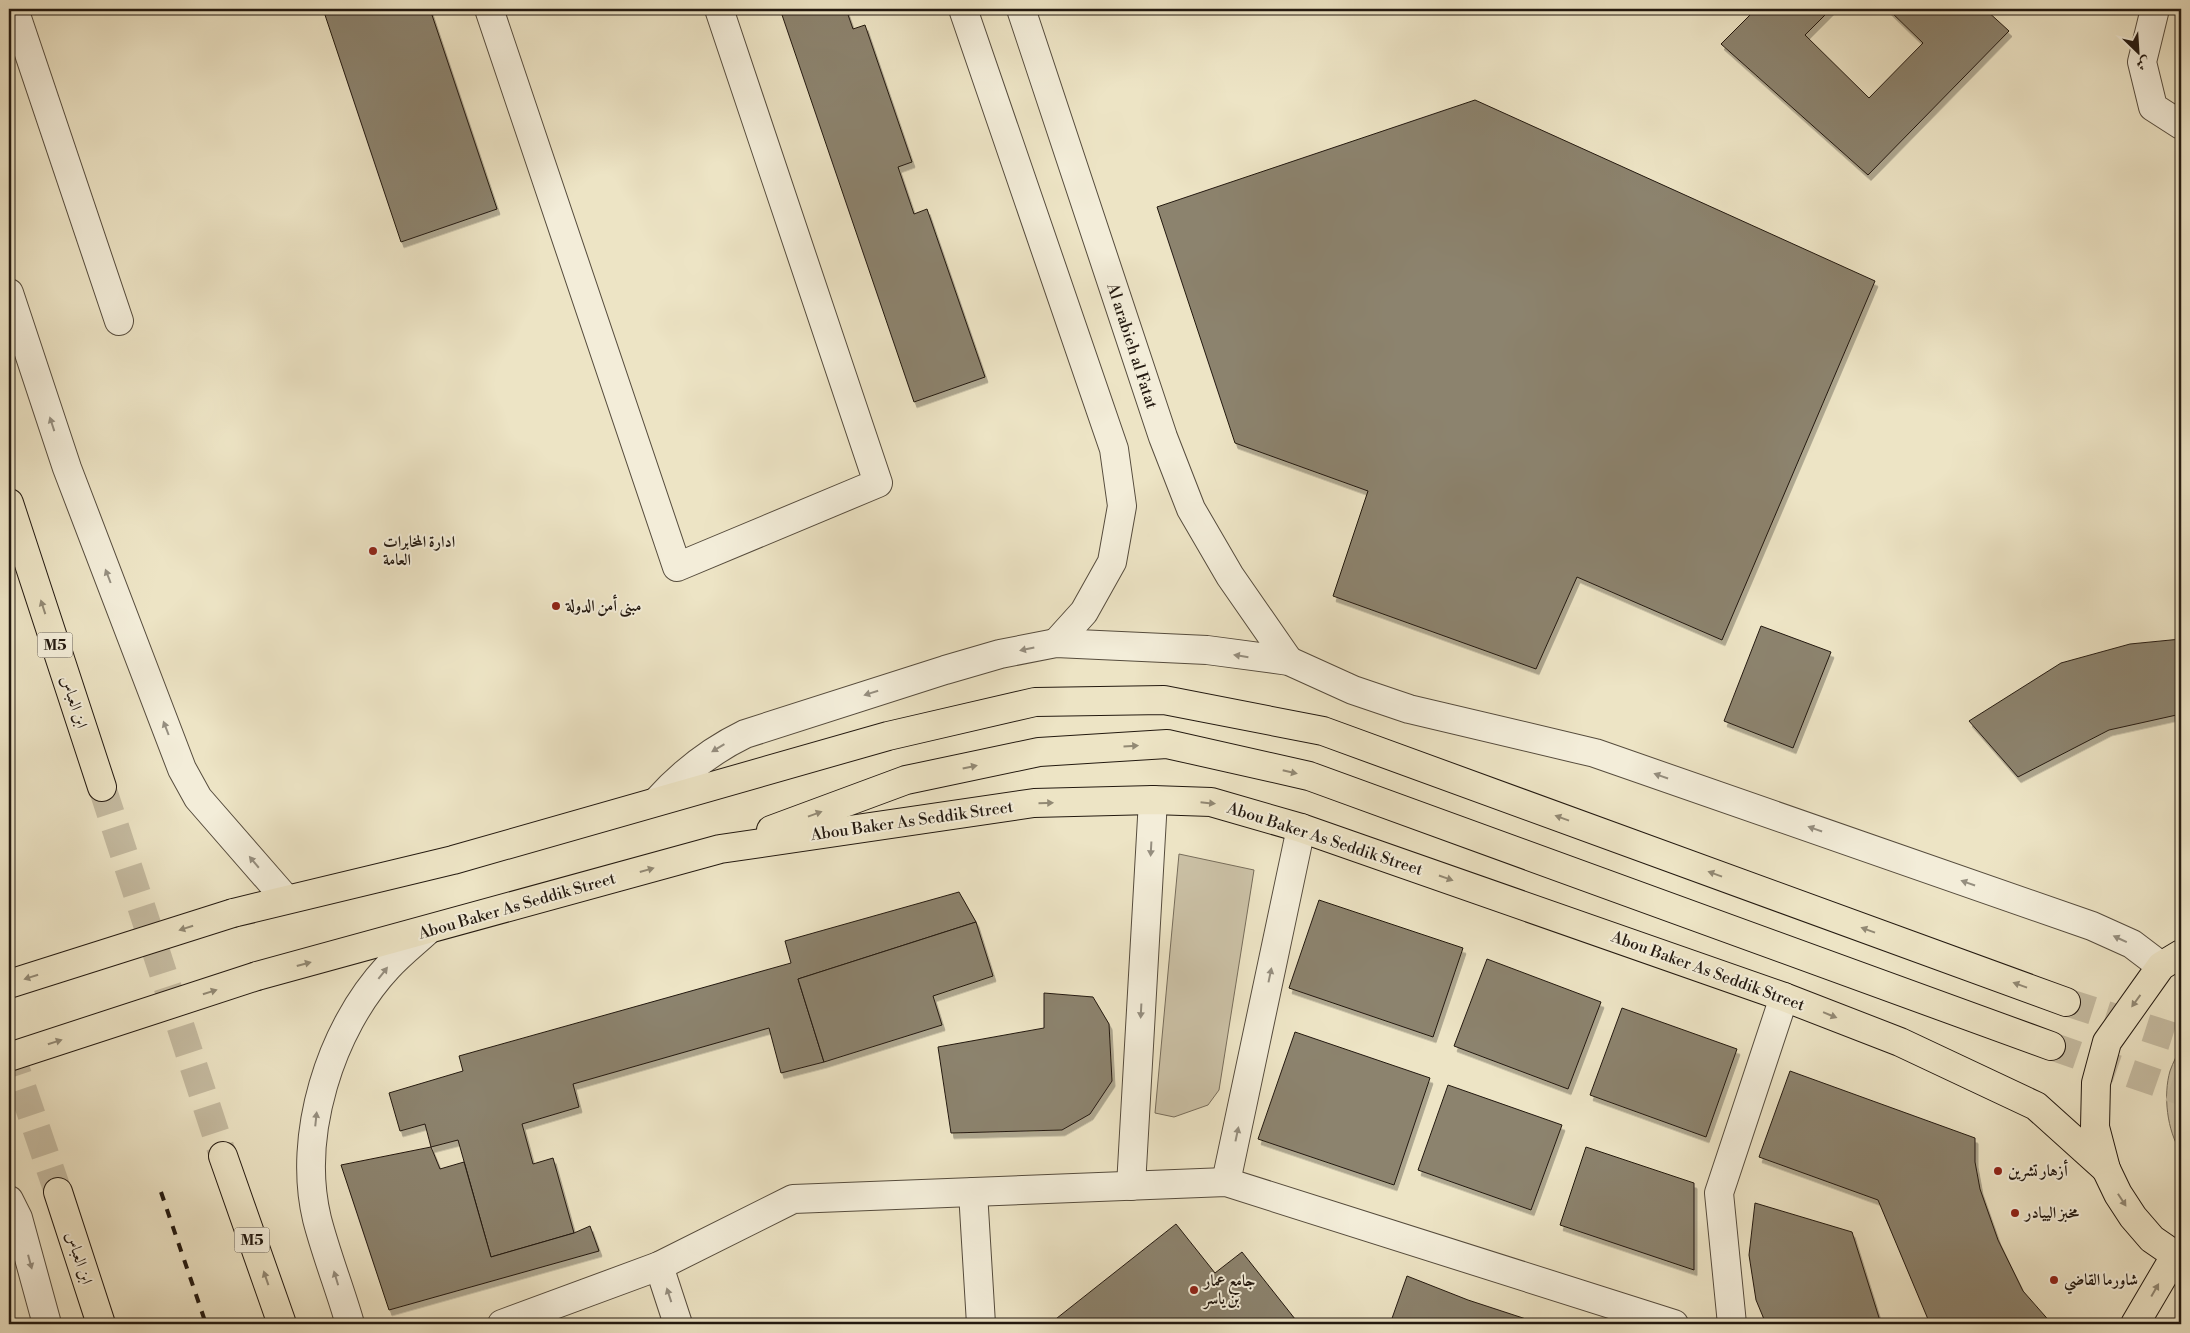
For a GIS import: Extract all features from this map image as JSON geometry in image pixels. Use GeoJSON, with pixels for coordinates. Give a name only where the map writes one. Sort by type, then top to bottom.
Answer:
{"type":"FeatureCollection","features":[{"type":"Feature","properties":{"kind":"main road","name":"ابن العباس"},"geometry":{"type":"LineString","coordinates":[[9,503],[102,787]]}},
{"type":"Feature","properties":{"kind":"main road"},"geometry":{"type":"LineString","coordinates":[[9,984],[233,913],[453,860],[888,736],[1035,702],[1164,700],[1323,730],[2066,1002]]}},
{"type":"Feature","properties":{"kind":"main road"},"geometry":{"type":"LineString","coordinates":[[720,849],[906,780],[1039,752],[1167,744],[1309,776],[2051,1046]]}},
{"type":"Feature","properties":{"kind":"main road","name":"Abou Baker As Seddik Street"},"geometry":{"type":"LineString","coordinates":[[9,1057],[257,976],[427,931],[720,849],[1034,803],[1153,800],[1211,802],[1301,828],[1784,997],[1900,1042],[2036,1106],[2106,1169]]}},
{"type":"Feature","properties":{"kind":"main road"},"geometry":{"type":"LineString","coordinates":[[2135,1324],[2178,1258],[2152,1238],[2133,1217],[2118,1194],[2106,1169],[2095,1127],[2096,1083],[2107,1042],[2171,960]]}},
{"type":"Feature","properties":{"kind":"main road","name":"M5"},"geometry":{"type":"LineString","coordinates":[[223,1156],[282,1324]]}},
{"type":"Feature","properties":{"kind":"main road","name":"ابن العباس"},"geometry":{"type":"LineString","coordinates":[[58,1192],[100,1324]]}},
{"type":"Feature","properties":{"kind":"street"},"geometry":{"type":"LineString","coordinates":[[14,9],[119,321]]}},
{"type":"Feature","properties":{"kind":"street"},"geometry":{"type":"LineString","coordinates":[[489,9],[677,567],[878,483],[719,9]]}},
{"type":"Feature","properties":{"kind":"street"},"geometry":{"type":"LineString","coordinates":[[963,9],[1114,449],[1122,506],[1112,562],[1084,612],[1056,643]]}},
{"type":"Feature","properties":{"kind":"street","name":"Al arabieh al Fatat"},"geometry":{"type":"LineString","coordinates":[[1021,9],[1163,437],[1191,509],[1230,576],[1289,661]]}},
{"type":"Feature","properties":{"kind":"street"},"geometry":{"type":"LineString","coordinates":[[2155,9],[2142,62],[2153,107],[2181,125]]}},
{"type":"Feature","properties":{"kind":"street"},"geometry":{"type":"LineString","coordinates":[[9,293],[67,468],[182,769],[198,798],[286,899]]}},
{"type":"Feature","properties":{"kind":"street"},"geometry":{"type":"LineString","coordinates":[[658,801],[675,781],[696,763],[719,747],[745,734],[1000,654],[1056,643],[1207,650],[1289,661],[1353,690],[1409,709],[1595,753],[2082,922],[2171,960]]}},
{"type":"Feature","properties":{"kind":"street"},"geometry":{"type":"LineString","coordinates":[[1132,1186],[1153,800]]}},
{"type":"Feature","properties":{"kind":"street"},"geometry":{"type":"LineString","coordinates":[[1226,1182],[1301,828]]}},
{"type":"Feature","properties":{"kind":"street"},"geometry":{"type":"LineString","coordinates":[[350,1324],[317,1218],[311,1165],[316,1111],[331,1060],[355,1011],[387,968],[427,931]]}},
{"type":"Feature","properties":{"kind":"street"},"geometry":{"type":"LineString","coordinates":[[1732,1324],[1719,1193],[1784,997]]}},
{"type":"Feature","properties":{"kind":"street"},"geometry":{"type":"LineString","coordinates":[[502,1324],[659,1266],[793,1199],[1226,1182],[1674,1324]]}},
{"type":"Feature","properties":{"kind":"street"},"geometry":{"type":"LineString","coordinates":[[973,1192],[981,1324]]}},
{"type":"Feature","properties":{"kind":"street"},"geometry":{"type":"LineString","coordinates":[[9,1200],[18,1218],[47,1324]]}},
{"type":"Feature","properties":{"kind":"street"},"geometry":{"type":"LineString","coordinates":[[659,1266],[678,1324]]}},
{"type":"Feature","properties":{"kind":"shaded area"},"geometry":{"type":"Polygon","coordinates":[[[1179,854],[1254,870],[1219,1090],[1208,1105],[1174,1117],[1155,1113],[1179,854]]]}},
{"type":"Feature","properties":{"kind":"shaded area"},"geometry":{"type":"Polygon","coordinates":[[[2181,1045],[2181,1152],[2172,1134],[2168,1113],[2167,1091],[2170,1071],[2181,1045]]]}},
{"type":"Feature","properties":{"kind":"building"},"geometry":{"type":"Polygon","coordinates":[[[323,9],[430,9],[497,209],[401,242],[323,9]]]}},
{"type":"Feature","properties":{"kind":"building"},"geometry":{"type":"Polygon","coordinates":[[[780,9],[846,9],[853,29],[865,25],[912,162],[898,167],[914,214],[927,209],[985,377],[914,402],[780,9]]]}},
{"type":"Feature","properties":{"kind":"building"},"geometry":{"type":"Polygon","coordinates":[[[1756,9],[1831,9],[1805,35],[1869,98],[1923,43],[1888,9],[1985,9],[2009,31],[1868,175],[1721,44],[1756,9]]]}},
{"type":"Feature","properties":{"kind":"building"},"geometry":{"type":"Polygon","coordinates":[[[1475,100],[1875,281],[1722,640],[1577,577],[1536,669],[1333,596],[1368,491],[1235,443],[1157,207],[1475,100]]]}},
{"type":"Feature","properties":{"kind":"building"},"geometry":{"type":"Polygon","coordinates":[[[1761,626],[1831,652],[1793,748],[1724,721],[1761,626]]]}},
{"type":"Feature","properties":{"kind":"building"},"geometry":{"type":"Polygon","coordinates":[[[2181,639],[2181,714],[2109,730],[2018,777],[1969,721],[2061,663],[2130,644],[2181,639]]]}},
{"type":"Feature","properties":{"kind":"building"},"geometry":{"type":"Polygon","coordinates":[[[959,892],[976,922],[798,979],[824,1062],[781,1073],[769,1028],[573,1084],[579,1107],[522,1124],[533,1164],[553,1158],[574,1233],[491,1257],[458,1140],[431,1147],[425,1124],[400,1131],[389,1093],[463,1071],[459,1056],[791,963],[785,941],[959,892]]]}},
{"type":"Feature","properties":{"kind":"building"},"geometry":{"type":"Polygon","coordinates":[[[1319,900],[1463,948],[1433,1037],[1289,988],[1319,900]]]}},
{"type":"Feature","properties":{"kind":"building"},"geometry":{"type":"Polygon","coordinates":[[[976,922],[993,976],[933,996],[942,1025],[824,1062],[798,979],[976,922]]]}},
{"type":"Feature","properties":{"kind":"building"},"geometry":{"type":"Polygon","coordinates":[[[1487,959],[1601,1002],[1568,1089],[1454,1046],[1487,959]]]}},
{"type":"Feature","properties":{"kind":"building"},"geometry":{"type":"Polygon","coordinates":[[[1044,993],[1093,997],[1109,1024],[1112,1081],[1090,1114],[1062,1130],[951,1133],[938,1047],[1044,1028],[1044,993]]]}},
{"type":"Feature","properties":{"kind":"building"},"geometry":{"type":"Polygon","coordinates":[[[1622,1008],[1737,1049],[1706,1137],[1590,1095],[1622,1008]]]}},
{"type":"Feature","properties":{"kind":"building"},"geometry":{"type":"Polygon","coordinates":[[[1295,1032],[1430,1078],[1394,1185],[1258,1139],[1295,1032]]]}},
{"type":"Feature","properties":{"kind":"building"},"geometry":{"type":"Polygon","coordinates":[[[1790,1071],[1975,1138],[1975,1162],[1980,1189],[1998,1240],[2023,1291],[2052,1324],[1930,1324],[1878,1200],[1759,1157],[1790,1071]]]}},
{"type":"Feature","properties":{"kind":"building"},"geometry":{"type":"Polygon","coordinates":[[[1448,1085],[1562,1125],[1531,1210],[1418,1170],[1448,1085]]]}},
{"type":"Feature","properties":{"kind":"building"},"geometry":{"type":"Polygon","coordinates":[[[431,1147],[440,1169],[464,1162],[491,1257],[574,1233],[590,1226],[599,1251],[389,1310],[341,1165],[431,1147]]]}},
{"type":"Feature","properties":{"kind":"building"},"geometry":{"type":"Polygon","coordinates":[[[1586,1147],[1694,1183],[1694,1270],[1560,1225],[1586,1147]]]}},
{"type":"Feature","properties":{"kind":"building"},"geometry":{"type":"Polygon","coordinates":[[[1755,1203],[1852,1232],[1881,1324],[1766,1324],[1756,1300],[1749,1255],[1755,1203]]]}},
{"type":"Feature","properties":{"kind":"building"},"geometry":{"type":"Polygon","coordinates":[[[1176,1224],[1215,1273],[1242,1252],[1299,1324],[1053,1324],[1052,1322],[1176,1224]]]}},
{"type":"Feature","properties":{"kind":"building"},"geometry":{"type":"Polygon","coordinates":[[[1407,1276],[1468,1300],[1526,1319],[1525,1324],[1390,1324],[1407,1276]]]}},
{"type":"Feature","properties":{"kind":"tunnel"},"geometry":{"type":"LineString","coordinates":[[102,787],[223,1156]]}},
{"type":"Feature","properties":{"kind":"tunnel"},"geometry":{"type":"LineString","coordinates":[[2066,1002],[2181,1039]]}},
{"type":"Feature","properties":{"kind":"tunnel"},"geometry":{"type":"LineString","coordinates":[[2051,1046],[2181,1091]]}},
{"type":"Feature","properties":{"kind":"tunnel"},"geometry":{"type":"LineString","coordinates":[[9,1049],[58,1192]]}},
{"type":"Feature","properties":{"kind":"railway"},"geometry":{"type":"LineString","coordinates":[[161,1192],[206,1324]]}},
{"type":"Feature","properties":{"kind":"place","name":"ادارة المخابرات العامة"},"geometry":{"type":"Point","coordinates":[373,551]}},
{"type":"Feature","properties":{"kind":"place","name":"مبنى أمن الدولة"},"geometry":{"type":"Point","coordinates":[556,606]}},
{"type":"Feature","properties":{"kind":"place","name":"أزهار تشرين"},"geometry":{"type":"Point","coordinates":[1998,1171]}},
{"type":"Feature","properties":{"kind":"place","name":"مخبز الييادر"},"geometry":{"type":"Point","coordinates":[2015,1213]}},
{"type":"Feature","properties":{"kind":"place","name":"شاورما القاضي"},"geometry":{"type":"Point","coordinates":[2054,1280]}},
{"type":"Feature","properties":{"kind":"place","name":"جامع عمار بن ياسر"},"geometry":{"type":"Point","coordinates":[1194,1290]}}]}
